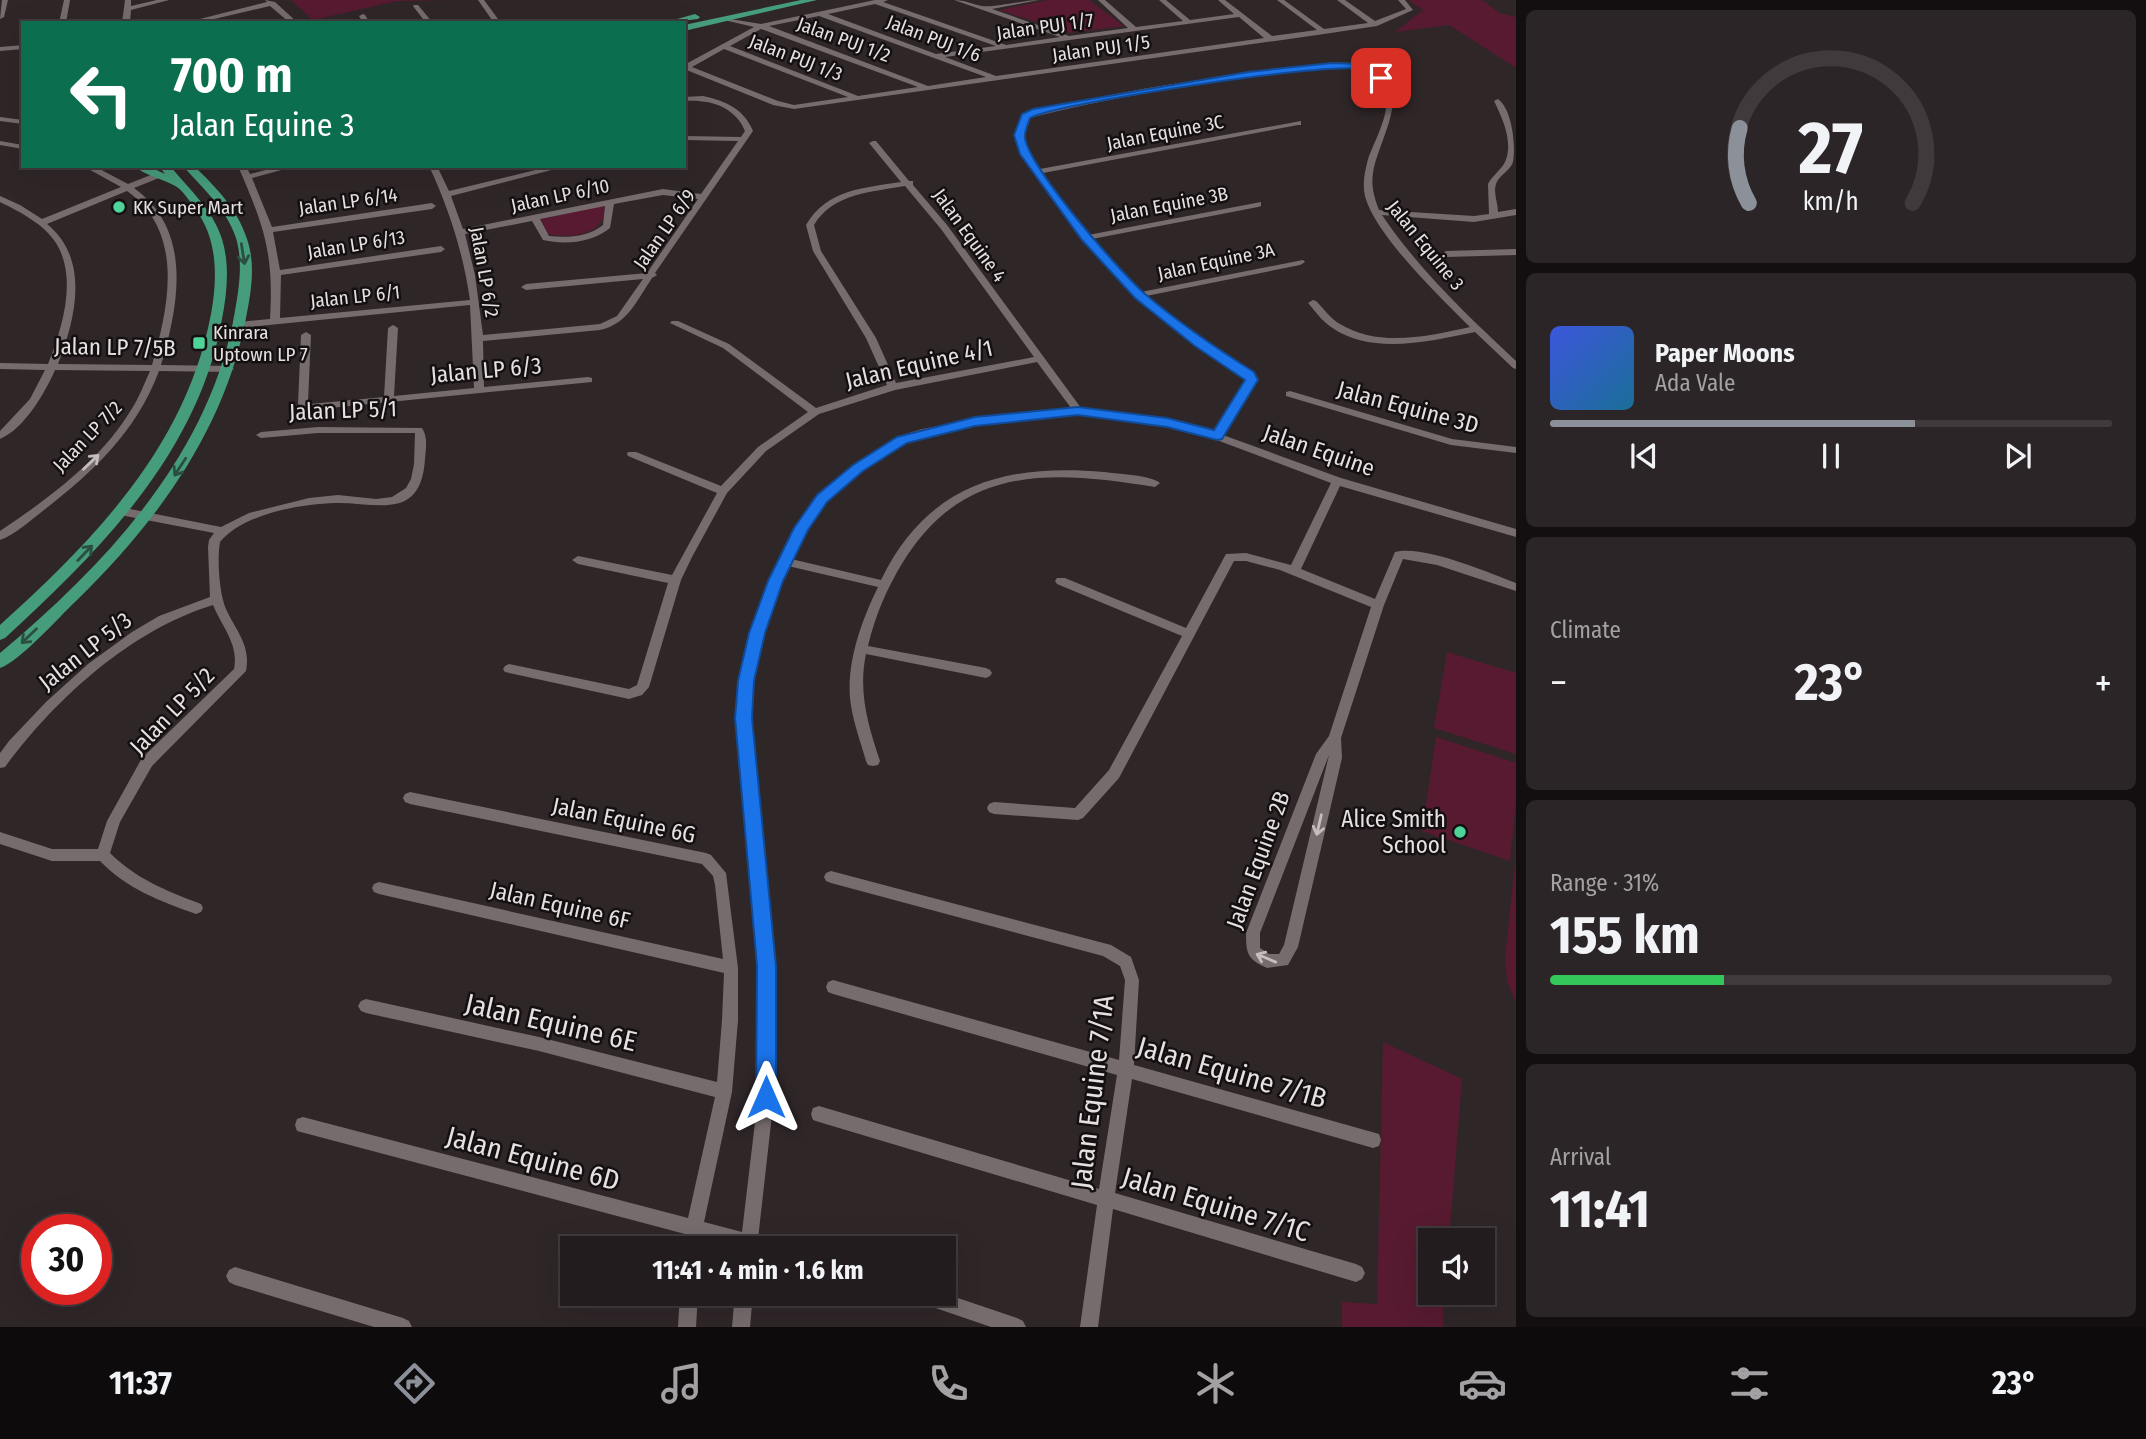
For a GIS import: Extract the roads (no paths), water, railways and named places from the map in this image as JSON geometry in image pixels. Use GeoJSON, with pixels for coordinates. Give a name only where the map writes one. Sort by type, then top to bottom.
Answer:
{"type":"FeatureCollection","features":[{"type":"Feature","properties":{"kind":"main road"},"geometry":{"type":"LineString","coordinates":[[676,21],[770,1]]}},
{"type":"Feature","properties":{"kind":"main road"},"geometry":{"type":"LineString","coordinates":[[686,28],[726,19],[749,18],[791,2],[807,1]]}},
{"type":"Feature","properties":{"kind":"main road"},"geometry":{"type":"LineString","coordinates":[[0,662],[80,589],[145,517],[199,438],[229,369],[246,278],[245,253],[224,202],[194,169]]}},
{"type":"Feature","properties":{"kind":"main road"},"geometry":{"type":"LineString","coordinates":[[0,634],[46,593],[94,543],[120,511],[175,435],[205,368],[217,323],[221,281],[219,255],[213,231],[202,208],[179,184],[160,171]]}},
{"type":"Feature","properties":{"kind":"street"},"geometry":{"type":"LineString","coordinates":[[0,17],[5,0]]}},
{"type":"Feature","properties":{"kind":"street"},"geometry":{"type":"LineString","coordinates":[[62,21],[67,0]]}},
{"type":"Feature","properties":{"kind":"street"},"geometry":{"type":"LineString","coordinates":[[127,4],[166,0]]}},
{"type":"Feature","properties":{"kind":"street"},"geometry":{"type":"LineString","coordinates":[[686,67],[761,26],[885,0]]}},
{"type":"Feature","properties":{"kind":"street"},"geometry":{"type":"LineString","coordinates":[[957,0],[1069,38]]}},
{"type":"Feature","properties":{"kind":"street"},"geometry":{"type":"LineString","coordinates":[[984,9],[1036,0]]}},
{"type":"Feature","properties":{"kind":"street"},"geometry":{"type":"LineString","coordinates":[[1101,0],[1135,30]]}},
{"type":"Feature","properties":{"kind":"street"},"geometry":{"type":"LineString","coordinates":[[1162,0],[1189,22]]}},
{"type":"Feature","properties":{"kind":"street"},"geometry":{"type":"LineString","coordinates":[[1221,0],[1272,40]]}},
{"type":"Feature","properties":{"kind":"street"},"geometry":{"type":"LineString","coordinates":[[1280,0],[1324,32]]}},
{"type":"Feature","properties":{"kind":"street"},"geometry":{"type":"LineString","coordinates":[[1339,0],[1374,24]]}},
{"type":"Feature","properties":{"kind":"street"},"geometry":{"type":"LineString","coordinates":[[481,1],[496,21]]}},
{"type":"Feature","properties":{"kind":"street"},"geometry":{"type":"LineString","coordinates":[[195,21],[270,2],[293,21]]}},
{"type":"Feature","properties":{"kind":"street"},"geometry":{"type":"LineString","coordinates":[[875,2],[1006,47]]}},
{"type":"Feature","properties":{"kind":"street","name":"Jalan PUJ 1/5"},"geometry":{"type":"LineString","coordinates":[[686,67],[786,106],[996,79],[1374,24],[1407,12],[1411,7],[1404,2]]}},
{"type":"Feature","properties":{"kind":"street"},"geometry":{"type":"LineString","coordinates":[[416,6],[428,21]]}},
{"type":"Feature","properties":{"kind":"street","name":"Jalan PUJ 1/6"},"geometry":{"type":"LineString","coordinates":[[821,14],[996,79]]}},
{"type":"Feature","properties":{"kind":"street","name":"Jalan PUJ 1/7"},"geometry":{"type":"LineString","coordinates":[[937,56],[1240,15]]}},
{"type":"Feature","properties":{"kind":"street","name":"Jalan PUJ 1/2"},"geometry":{"type":"LineString","coordinates":[[749,18],[761,26],[929,88]]}},
{"type":"Feature","properties":{"kind":"street","name":"Jalan PUJ 1/3"},"geometry":{"type":"LineString","coordinates":[[723,46],[858,98]]}},
{"type":"Feature","properties":{"kind":"street"},"geometry":{"type":"LineString","coordinates":[[0,49],[21,47]]}},
{"type":"Feature","properties":{"kind":"street","name":"Jalan Equine 3"},"geometry":{"type":"LineString","coordinates":[[1217,436],[1252,377],[1200,343],[1139,295],[1086,238],[1025,154],[1019,135],[1026,116],[1033,112],[1248,75],[1351,65],[1373,72],[1388,87],[1388,112],[1369,169],[1369,197],[1377,212],[1420,268],[1516,366]]}},
{"type":"Feature","properties":{"kind":"street"},"geometry":{"type":"LineString","coordinates":[[686,98],[708,99],[738,114],[749,131],[744,139],[686,138]]}},
{"type":"Feature","properties":{"kind":"street"},"geometry":{"type":"LineString","coordinates":[[1493,216],[1495,209],[1490,193],[1493,182],[1514,156],[1515,148],[1510,124],[1498,102]]}},
{"type":"Feature","properties":{"kind":"street"},"geometry":{"type":"LineString","coordinates":[[0,112],[21,114]]}},
{"type":"Feature","properties":{"kind":"street"},"geometry":{"type":"LineString","coordinates":[[0,119],[21,122]]}},
{"type":"Feature","properties":{"kind":"street","name":"Jalan Equine 3C"},"geometry":{"type":"LineString","coordinates":[[1037,172],[1298,123]]}},
{"type":"Feature","properties":{"kind":"street","name":"Jalan LP 6/9"},"geometry":{"type":"LineString","coordinates":[[479,338],[600,327],[620,318],[744,139]]}},
{"type":"Feature","properties":{"kind":"street"},"geometry":{"type":"LineString","coordinates":[[0,142],[21,147]]}},
{"type":"Feature","properties":{"kind":"street"},"geometry":{"type":"LineString","coordinates":[[873,143],[909,183]]}},
{"type":"Feature","properties":{"kind":"street","name":"Jalan LP 7/2"},"geometry":{"type":"LineString","coordinates":[[0,536],[79,473],[116,438],[137,410],[158,368],[172,292],[167,240],[157,215],[127,187],[91,168]]}},
{"type":"Feature","properties":{"kind":"street"},"geometry":{"type":"LineString","coordinates":[[243,168],[268,230],[277,273],[275,322]]}},
{"type":"Feature","properties":{"kind":"street"},"geometry":{"type":"LineString","coordinates":[[247,177],[284,168]]}},
{"type":"Feature","properties":{"kind":"street","name":"Jalan LP 6/2"},"geometry":{"type":"LineString","coordinates":[[434,168],[448,194],[468,254],[479,338],[479,390]]}},
{"type":"Feature","properties":{"kind":"street"},"geometry":{"type":"LineString","coordinates":[[448,194],[555,168]]}},
{"type":"Feature","properties":{"kind":"street"},"geometry":{"type":"LineString","coordinates":[[41,223],[160,171]]}},
{"type":"Feature","properties":{"kind":"street","name":"Jalan Equine 4"},"geometry":{"type":"LineString","coordinates":[[893,387],[871,338],[817,251],[810,225],[818,211],[836,200],[909,183],[1078,411]]}},
{"type":"Feature","properties":{"kind":"street","name":"Jalan LP 6/10"},"geometry":{"type":"LineString","coordinates":[[462,232],[671,191],[705,197]]}},
{"type":"Feature","properties":{"kind":"street"},"geometry":{"type":"LineString","coordinates":[[0,199],[41,223],[61,243],[69,261],[71,281],[66,320],[52,365],[31,405],[0,436]]}},
{"type":"Feature","properties":{"kind":"street"},"geometry":{"type":"LineString","coordinates":[[535,218],[546,237],[554,239],[591,235],[599,233],[607,226],[610,203]]}},
{"type":"Feature","properties":{"kind":"street","name":"Jalan Equine 3B"},"geometry":{"type":"LineString","coordinates":[[1086,238],[1258,204]]}},
{"type":"Feature","properties":{"kind":"street","name":"Jalan LP 6/14"},"geometry":{"type":"LineString","coordinates":[[268,230],[432,206]]}},
{"type":"Feature","properties":{"kind":"street"},"geometry":{"type":"LineString","coordinates":[[1377,212],[1474,219],[1516,212]]}},
{"type":"Feature","properties":{"kind":"street"},"geometry":{"type":"LineString","coordinates":[[1504,215],[1516,219]]}},
{"type":"Feature","properties":{"kind":"street","name":"Jalan LP 6/13"},"geometry":{"type":"LineString","coordinates":[[277,273],[441,248]]}},
{"type":"Feature","properties":{"kind":"street"},"geometry":{"type":"LineString","coordinates":[[1446,254],[1516,252]]}},
{"type":"Feature","properties":{"kind":"street","name":"Jalan Equine 3A"},"geometry":{"type":"LineString","coordinates":[[1139,295],[1300,262]]}},
{"type":"Feature","properties":{"kind":"street"},"geometry":{"type":"LineString","coordinates":[[526,287],[652,275]]}},
{"type":"Feature","properties":{"kind":"street","name":"Jalan LP 6/1"},"geometry":{"type":"LineString","coordinates":[[239,325],[474,302]]}},
{"type":"Feature","properties":{"kind":"street"},"geometry":{"type":"LineString","coordinates":[[1313,303],[1340,328],[1381,339],[1434,337],[1477,329]]}},
{"type":"Feature","properties":{"kind":"street"},"geometry":{"type":"LineString","coordinates":[[675,323],[726,346],[815,412]]}},
{"type":"Feature","properties":{"kind":"street"},"geometry":{"type":"LineString","coordinates":[[389,399],[393,328]]}},
{"type":"Feature","properties":{"kind":"street","name":"Jalan LP 6/3"},"geometry":{"type":"LineString","coordinates":[[306,335],[305,407],[587,380]]}},
{"type":"Feature","properties":{"kind":"street","name":"Jalan Equine 4/1"},"geometry":{"type":"LineString","coordinates":[[638,692],[643,687],[675,580],[723,491],[762,449],[815,412],[893,387],[1039,359]]}},
{"type":"Feature","properties":{"kind":"street","name":"Jalan LP 7/5B"},"geometry":{"type":"LineString","coordinates":[[0,366],[229,369]]}},
{"type":"Feature","properties":{"kind":"street","name":"Jalan Equine 3D"},"geometry":{"type":"LineString","coordinates":[[1290,394],[1451,442],[1516,450]]}},
{"type":"Feature","properties":{"kind":"street","name":"Jalan Equine"},"geometry":{"type":"LineString","coordinates":[[750,1236],[766,1097],[767,966],[744,718],[746,681],[757,633],[784,561],[822,499],[858,468],[902,440],[975,422],[1078,411],[1167,423],[1217,436],[1337,481],[1516,533]]}},
{"type":"Feature","properties":{"kind":"street","name":"Jalan LP 5/1"},"geometry":{"type":"LineString","coordinates":[[222,531],[265,512],[305,503],[338,499],[384,503],[399,499],[410,491],[416,482],[421,435],[418,430],[318,430],[261,435]]}},
{"type":"Feature","properties":{"kind":"street"},"geometry":{"type":"LineString","coordinates":[[632,454],[723,491]]}},
{"type":"Feature","properties":{"kind":"street"},"geometry":{"type":"LineString","coordinates":[[873,761],[856,692],[862,649],[885,584],[922,525],[949,503],[971,491],[999,482],[1060,471],[1155,483]]}},
{"type":"Feature","properties":{"kind":"street"},"geometry":{"type":"LineString","coordinates":[[1294,572],[1337,481]]}},
{"type":"Feature","properties":{"kind":"street"},"geometry":{"type":"LineString","coordinates":[[120,511],[222,531],[214,543],[216,600]]}},
{"type":"Feature","properties":{"kind":"street","name":"Jalan Equine 2B"},"geometry":{"type":"LineString","coordinates":[[1335,738],[1322,754],[1253,933],[1253,951],[1267,961],[1283,960],[1291,947],[1335,758],[1335,738],[1378,605],[1396,561],[1404,553],[1516,587]]}},
{"type":"Feature","properties":{"kind":"street"},"geometry":{"type":"LineString","coordinates":[[994,808],[1078,814],[1114,774],[1230,556],[1243,555],[1378,605]]}},
{"type":"Feature","properties":{"kind":"street"},"geometry":{"type":"LineString","coordinates":[[578,560],[675,580]]}},
{"type":"Feature","properties":{"kind":"street"},"geometry":{"type":"LineString","coordinates":[[784,561],[885,584]]}},
{"type":"Feature","properties":{"kind":"street"},"geometry":{"type":"LineString","coordinates":[[1061,582],[1187,633]]}},
{"type":"Feature","properties":{"kind":"street","name":"Jalan LP 5/2"},"geometry":{"type":"LineString","coordinates":[[103,855],[114,821],[147,762],[240,671],[243,662],[236,634],[216,600]]}},
{"type":"Feature","properties":{"kind":"street","name":"Jalan LP 5/3"},"geometry":{"type":"LineString","coordinates":[[0,763],[50,706],[113,654],[157,622],[216,600]]}},
{"type":"Feature","properties":{"kind":"street"},"geometry":{"type":"LineString","coordinates":[[862,649],[986,673]]}},
{"type":"Feature","properties":{"kind":"street"},"geometry":{"type":"LineString","coordinates":[[509,669],[629,694],[638,692]]}},
{"type":"Feature","properties":{"kind":"street","name":"Jalan Equine 6G"},"geometry":{"type":"LineString","coordinates":[[410,798],[706,859],[719,873],[731,968],[724,1091],[694,1236]]}},
{"type":"Feature","properties":{"kind":"street"},"geometry":{"type":"LineString","coordinates":[[0,838],[52,855],[103,855],[120,874],[143,888],[196,908]]}},
{"type":"Feature","properties":{"kind":"street","name":"Jalan Equine 7/1A"},"geometry":{"type":"LineString","coordinates":[[831,877],[1118,956],[1126,962],[1132,981],[1126,1069],[1089,1327]]}},
{"type":"Feature","properties":{"kind":"street","name":"Jalan Equine 6F"},"geometry":{"type":"LineString","coordinates":[[379,888],[731,968]]}},
{"type":"Feature","properties":{"kind":"street","name":"Jalan Equine 7/1B"},"geometry":{"type":"LineString","coordinates":[[833,988],[1373,1140]]}},
{"type":"Feature","properties":{"kind":"street","name":"Jalan Equine 6E"},"geometry":{"type":"LineString","coordinates":[[366,1006],[539,1044],[724,1091]]}},
{"type":"Feature","properties":{"kind":"street","name":"Jalan Equine 7/1C"},"geometry":{"type":"LineString","coordinates":[[819,1114],[1356,1273]]}},
{"type":"Feature","properties":{"kind":"street","name":"Jalan Equine 6D"},"geometry":{"type":"LineString","coordinates":[[303,1125],[720,1236]]}},
{"type":"Feature","properties":{"kind":"street"},"geometry":{"type":"LineString","coordinates":[[235,1276],[403,1327]]}},
{"type":"Feature","properties":{"kind":"street"},"geometry":{"type":"LineString","coordinates":[[687,1327],[689,1306]]}},
{"type":"Feature","properties":{"kind":"street"},"geometry":{"type":"LineString","coordinates":[[741,1327],[743,1306]]}},
{"type":"Feature","properties":{"kind":"street"},"geometry":{"type":"LineString","coordinates":[[956,1306],[1017,1327]]}},
{"type":"Feature","properties":{"kind":"place","name":"KK Super Mart"},"geometry":{"type":"Point","coordinates":[119,207]}},
{"type":"Feature","properties":{"kind":"place","name":"Kinrara Uptown LP 7"},"geometry":{"type":"Point","coordinates":[199,343]}},
{"type":"Feature","properties":{"kind":"place","name":"Alice Smith School"},"geometry":{"type":"Point","coordinates":[1460,832]}}]}
